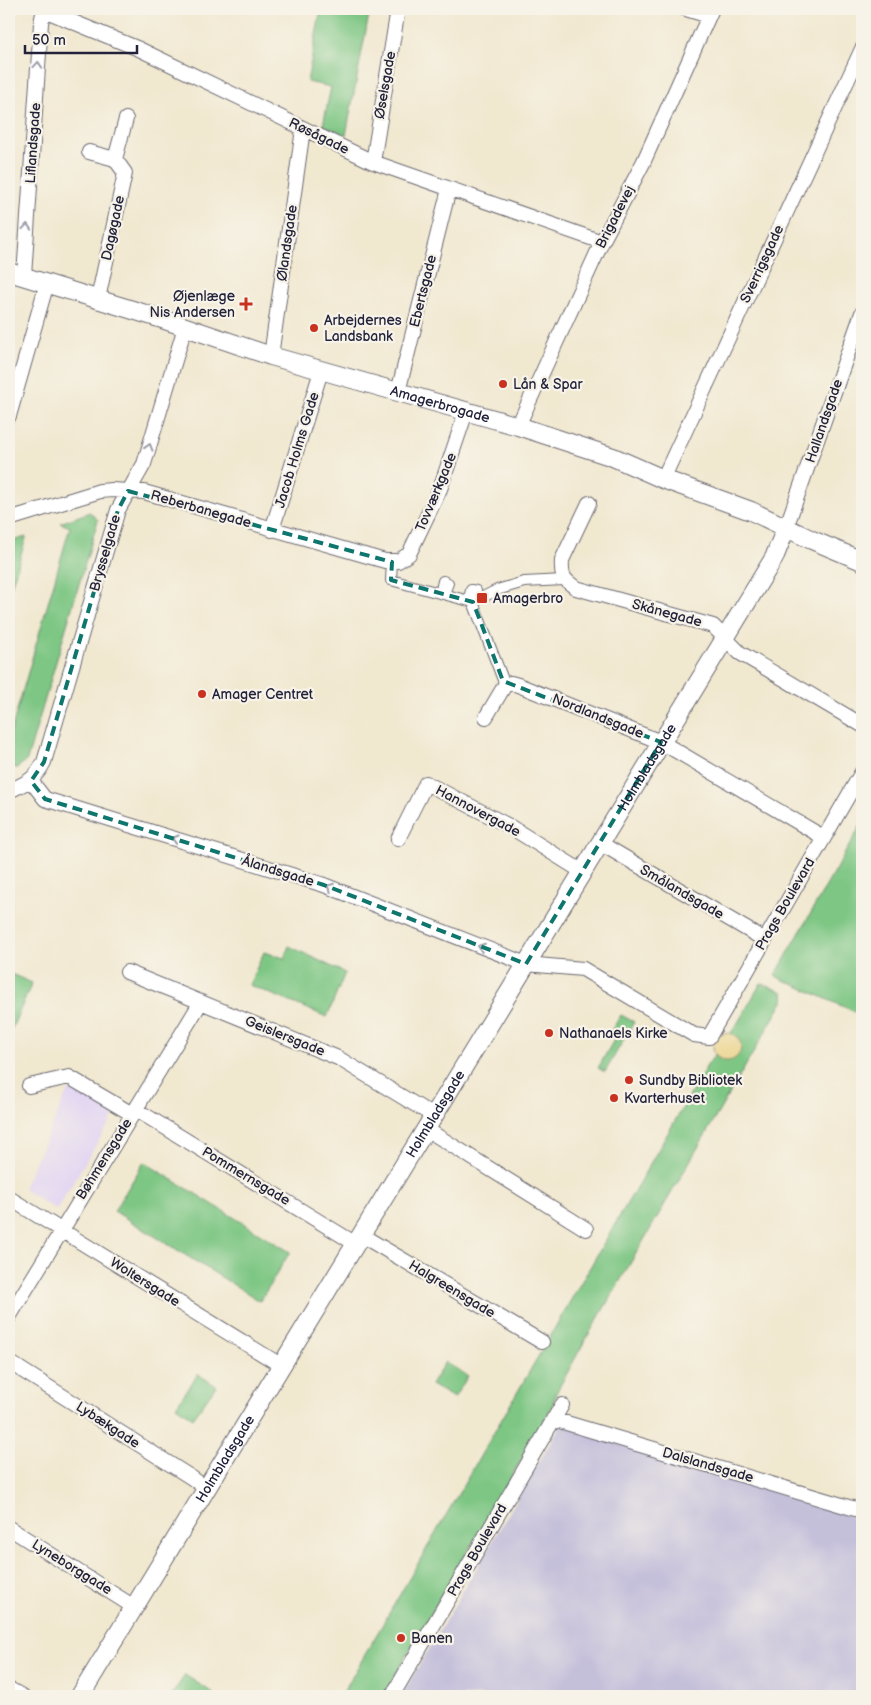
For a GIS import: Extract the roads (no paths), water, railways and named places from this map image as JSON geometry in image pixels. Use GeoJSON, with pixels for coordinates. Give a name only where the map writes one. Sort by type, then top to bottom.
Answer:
{"type":"FeatureCollection","features":[{"type":"Feature","properties":{"kind":"street","name":"Øselsgade"},"geometry":{"type":"LineString","coordinates":[[373,162],[398,9]]}},
{"type":"Feature","properties":{"kind":"street"},"geometry":{"type":"LineString","coordinates":[[686,9],[711,12]]}},
{"type":"Feature","properties":{"kind":"street","name":"Brigadevej"},"geometry":{"type":"LineString","coordinates":[[518,426],[602,242],[643,162],[711,12]]}},
{"type":"Feature","properties":{"kind":"street","name":"Røsågade"},"geometry":{"type":"LineString","coordinates":[[43,14],[139,49],[373,162],[602,242]]}},
{"type":"Feature","properties":{"kind":"street","name":"Liflandsgade"},"geometry":{"type":"LineString","coordinates":[[16,274],[43,14]]}},
{"type":"Feature","properties":{"kind":"street","name":"Sverrigsgade"},"geometry":{"type":"LineString","coordinates":[[662,479],[862,48]]}},
{"type":"Feature","properties":{"kind":"street"},"geometry":{"type":"LineString","coordinates":[[89,152],[115,159],[126,119]]}},
{"type":"Feature","properties":{"kind":"street","name":"Ølandsgade"},"geometry":{"type":"LineString","coordinates":[[271,356],[303,129]]}},
{"type":"Feature","properties":{"kind":"street","name":"Dagøgade"},"geometry":{"type":"LineString","coordinates":[[98,299],[125,173],[115,159]]}},
{"type":"Feature","properties":{"kind":"street","name":"Ebertsgade"},"geometry":{"type":"LineString","coordinates":[[398,392],[449,189]]}},
{"type":"Feature","properties":{"kind":"street","name":"Amagerbrogade"},"geometry":{"type":"LineString","coordinates":[[16,274],[271,356],[518,426],[613,457],[662,479],[751,511],[862,561]]}},
{"type":"Feature","properties":{"kind":"street"},"geometry":{"type":"LineString","coordinates":[[9,416],[47,283]]}},
{"type":"Feature","properties":{"kind":"street","name":"Hallandsgade"},"geometry":{"type":"LineString","coordinates":[[786,528],[862,313]]}},
{"type":"Feature","properties":{"kind":"street","name":"Brysselgade"},"geometry":{"type":"LineString","coordinates":[[31,781],[44,762],[118,510],[144,464],[185,327]]}},
{"type":"Feature","properties":{"kind":"street","name":"Jacob Holms Gade"},"geometry":{"type":"LineString","coordinates":[[272,530],[322,371]]}},
{"type":"Feature","properties":{"kind":"street","name":"Tovværkgade"},"geometry":{"type":"LineString","coordinates":[[392,562],[398,561],[409,554],[440,489],[466,412]]}},
{"type":"Feature","properties":{"kind":"street","name":"Reberbanegade"},"geometry":{"type":"LineString","coordinates":[[9,518],[100,492],[144,492],[272,530],[392,562]]}},
{"type":"Feature","properties":{"kind":"street"},"geometry":{"type":"LineString","coordinates":[[392,562],[391,580],[473,601],[498,590],[524,582],[564,580],[561,570],[562,560],[589,503]]}},
{"type":"Feature","properties":{"kind":"street","name":"Holmbladsgade"},"geometry":{"type":"LineString","coordinates":[[80,1696],[774,558],[786,528]]}},
{"type":"Feature","properties":{"kind":"street","name":"Skånegade"},"geometry":{"type":"LineString","coordinates":[[564,580],[576,588],[713,626],[740,653],[862,725]]}},
{"type":"Feature","properties":{"kind":"street"},"geometry":{"type":"LineString","coordinates":[[473,601],[504,685],[486,717]]}},
{"type":"Feature","properties":{"kind":"street","name":"Nordlandsgade"},"geometry":{"type":"LineString","coordinates":[[504,685],[511,683],[518,685],[661,742],[823,837]]}},
{"type":"Feature","properties":{"kind":"street","name":"Prags Boulevard"},"geometry":{"type":"LineString","coordinates":[[709,1037],[862,772]]}},
{"type":"Feature","properties":{"kind":"street"},"geometry":{"type":"LineString","coordinates":[[9,791],[31,781]]}},
{"type":"Feature","properties":{"kind":"street","name":"Ålandsgade"},"geometry":{"type":"LineString","coordinates":[[31,781],[45,798],[324,885],[526,964],[583,969],[694,1035],[709,1037]]}},
{"type":"Feature","properties":{"kind":"street","name":"Hannovergade"},"geometry":{"type":"LineString","coordinates":[[398,839],[426,783],[509,826],[583,872]]}},
{"type":"Feature","properties":{"kind":"street","name":"Smålandsgade"},"geometry":{"type":"LineString","coordinates":[[600,843],[765,940]]}},
{"type":"Feature","properties":{"kind":"street","name":"Geislersgade"},"geometry":{"type":"LineString","coordinates":[[127,972],[338,1058],[586,1229]]}},
{"type":"Feature","properties":{"kind":"street","name":"Bøhmensgade"},"geometry":{"type":"LineString","coordinates":[[9,1317],[201,1002]]}},
{"type":"Feature","properties":{"kind":"street","name":"Pommernsgade"},"geometry":{"type":"LineString","coordinates":[[29,1086],[69,1077],[134,1111],[359,1239]]}},
{"type":"Feature","properties":{"kind":"street","name":"Woltersgade"},"geometry":{"type":"LineString","coordinates":[[9,1198],[282,1366]]}},
{"type":"Feature","properties":{"kind":"street","name":"Halgreensgade"},"geometry":{"type":"LineString","coordinates":[[359,1239],[542,1342]]}},
{"type":"Feature","properties":{"kind":"street","name":"Lybækgade"},"geometry":{"type":"LineString","coordinates":[[9,1362],[207,1489]]}},
{"type":"Feature","properties":{"kind":"street","name":"Prags Boulevard"},"geometry":{"type":"LineString","coordinates":[[392,1696],[562,1404]]}},
{"type":"Feature","properties":{"kind":"street","name":"Dalslandsgade"},"geometry":{"type":"LineString","coordinates":[[553,1419],[862,1511]]}},
{"type":"Feature","properties":{"kind":"street","name":"Lyneborggade"},"geometry":{"type":"LineString","coordinates":[[9,1528],[134,1607]]}},
{"type":"Feature","properties":{"kind":"street"},"geometry":{"type":"LineString","coordinates":[[9,1688],[22,1696]]}},
{"type":"Feature","properties":{"kind":"place","name":"Øjenlæge Nis Andersen"},"geometry":{"type":"Point","coordinates":[246,304]}},
{"type":"Feature","properties":{"kind":"place","name":"Arbejdernes Landsbank"},"geometry":{"type":"Point","coordinates":[314,328]}},
{"type":"Feature","properties":{"kind":"place","name":"Lån & Spar"},"geometry":{"type":"Point","coordinates":[503,384]}},
{"type":"Feature","properties":{"kind":"place","name":"Amagerbro"},"geometry":{"type":"Point","coordinates":[482,598]}},
{"type":"Feature","properties":{"kind":"place","name":"Amager Centret"},"geometry":{"type":"Point","coordinates":[202,694]}},
{"type":"Feature","properties":{"kind":"place","name":"Nathanaels Kirke"},"geometry":{"type":"Point","coordinates":[549,1033]}},
{"type":"Feature","properties":{"kind":"place","name":"Sundby Bibliotek"},"geometry":{"type":"Point","coordinates":[629,1080]}},
{"type":"Feature","properties":{"kind":"place","name":"Kvarterhuset"},"geometry":{"type":"Point","coordinates":[614,1098]}},
{"type":"Feature","properties":{"kind":"place","name":"Banen"},"geometry":{"type":"Point","coordinates":[401,1638]}}]}
